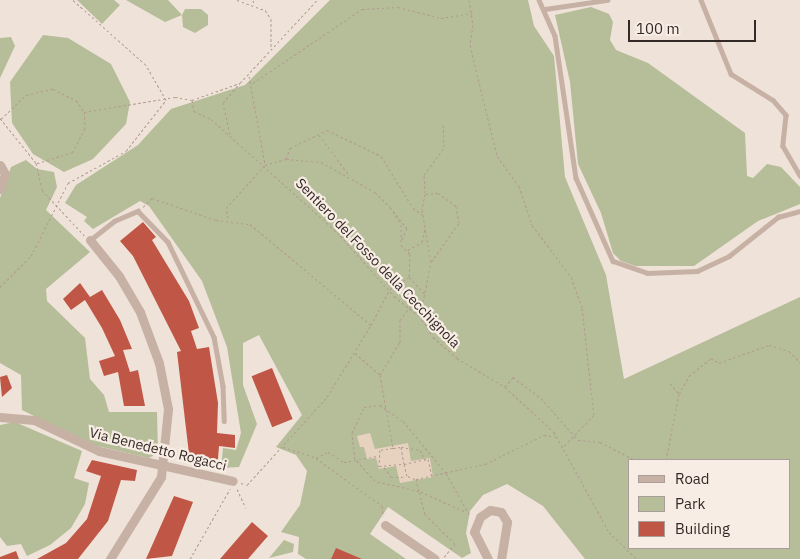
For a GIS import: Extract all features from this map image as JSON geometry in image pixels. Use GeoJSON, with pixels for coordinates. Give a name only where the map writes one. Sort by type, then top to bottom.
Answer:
{"type":"FeatureCollection","features":[{"type":"Feature","properties":{"kind":"street"},"geometry":{"type":"LineString","coordinates":[[0,165],[6,174],[0,189]]}},
{"type":"Feature","properties":{"kind":"street"},"geometry":{"type":"LineString","coordinates":[[90,240],[128,288],[155,349],[167,404],[165,464],[146,508],[110,559]]}},
{"type":"Feature","properties":{"kind":"street","name":"Via Benedetto Rogacci"},"geometry":{"type":"LineString","coordinates":[[0,417],[22,418],[88,448],[165,464],[233,482]]}},
{"type":"Feature","properties":{"kind":"street"},"geometry":{"type":"LineString","coordinates":[[488,559],[474,532],[480,517],[490,510],[501,512],[507,522],[501,559]]}},
{"type":"Feature","properties":{"kind":"street"},"geometry":{"type":"LineString","coordinates":[[385,525],[435,559]]}},
{"type":"Feature","properties":{"kind":"lane"},"geometry":{"type":"LineString","coordinates":[[540,0],[555,36],[576,178],[613,261],[647,273],[697,271],[729,256],[778,217],[800,211]]}},
{"type":"Feature","properties":{"kind":"lane"},"geometry":{"type":"LineString","coordinates":[[545,9],[607,0]]}},
{"type":"Feature","properties":{"kind":"lane"},"geometry":{"type":"LineString","coordinates":[[701,0],[730,74],[773,100],[786,115],[783,146],[800,176]]}},
{"type":"Feature","properties":{"kind":"lane"},"geometry":{"type":"LineString","coordinates":[[90,240],[122,217],[140,212],[176,254],[206,316],[222,376],[224,421]]}},
{"type":"Feature","properties":{"kind":"path"},"geometry":{"type":"LineString","coordinates":[[73,0],[146,65],[166,100]]}},
{"type":"Feature","properties":{"kind":"path"},"geometry":{"type":"LineString","coordinates":[[237,0],[255,6],[271,20],[268,40],[271,50]]}},
{"type":"Feature","properties":{"kind":"path"},"geometry":{"type":"LineString","coordinates":[[253,0],[255,6]]}},
{"type":"Feature","properties":{"kind":"path"},"geometry":{"type":"LineString","coordinates":[[230,135],[223,102],[318,0]]}},
{"type":"Feature","properties":{"kind":"path"},"geometry":{"type":"LineString","coordinates":[[469,0],[473,13],[470,45],[497,156],[519,186],[532,225],[571,277],[582,308],[594,415],[563,447]]}},
{"type":"Feature","properties":{"kind":"path"},"geometry":{"type":"LineString","coordinates":[[253,83],[362,9],[398,7],[441,18],[473,13]]}},
{"type":"Feature","properties":{"kind":"path"},"geometry":{"type":"LineString","coordinates":[[249,75],[253,83],[265,165]]}},
{"type":"Feature","properties":{"kind":"path"},"geometry":{"type":"LineString","coordinates":[[84,112],[166,100],[192,100],[240,83]]}},
{"type":"Feature","properties":{"kind":"path"},"geometry":{"type":"LineString","coordinates":[[36,163],[73,152],[85,128],[84,112],[76,100],[52,89],[26,95],[1,119],[36,163],[36,178],[55,207],[90,240]]}},
{"type":"Feature","properties":{"kind":"path"},"geometry":{"type":"LineString","coordinates":[[0,287],[31,256],[68,184],[126,151],[166,100]]}},
{"type":"Feature","properties":{"kind":"path","name":"Sentiero del Fosso della Cecchignola"},"geometry":{"type":"LineString","coordinates":[[192,100],[194,111],[230,135],[265,165],[390,288],[457,358],[505,387],[556,437],[609,532],[637,559]]}},
{"type":"Feature","properties":{"kind":"path"},"geometry":{"type":"LineString","coordinates":[[380,375],[400,342],[400,320],[408,308],[423,302],[426,295],[431,262],[423,215],[424,175],[444,146],[443,124]]}},
{"type":"Feature","properties":{"kind":"path"},"geometry":{"type":"LineString","coordinates":[[286,159],[290,148],[332,130],[362,150],[381,156],[413,208],[423,215]]}},
{"type":"Feature","properties":{"kind":"path"},"geometry":{"type":"LineString","coordinates":[[319,135],[349,176]]}},
{"type":"Feature","properties":{"kind":"path"},"geometry":{"type":"LineString","coordinates":[[228,219],[226,208],[265,165],[286,159],[321,162],[349,176],[393,211],[407,228],[400,241]]}},
{"type":"Feature","properties":{"kind":"path"},"geometry":{"type":"LineString","coordinates":[[425,194],[438,193],[456,206],[459,224],[431,262]]}},
{"type":"Feature","properties":{"kind":"path"},"geometry":{"type":"LineString","coordinates":[[140,212],[152,198],[216,220],[228,219],[250,224],[371,324]]}},
{"type":"Feature","properties":{"kind":"path"},"geometry":{"type":"LineString","coordinates":[[393,211],[401,224],[400,241],[408,250],[409,277],[426,295]]}},
{"type":"Feature","properties":{"kind":"path"},"geometry":{"type":"LineString","coordinates":[[408,250],[422,242],[425,228]]}},
{"type":"Feature","properties":{"kind":"path"},"geometry":{"type":"LineString","coordinates":[[233,482],[247,485],[327,396],[371,324],[390,288],[409,277]]}},
{"type":"Feature","properties":{"kind":"path"},"geometry":{"type":"LineString","coordinates":[[666,459],[679,394],[689,376],[711,358],[719,362],[769,345],[789,351],[800,362]]}},
{"type":"Feature","properties":{"kind":"path"},"geometry":{"type":"LineString","coordinates":[[354,352],[380,375],[393,448]]}},
{"type":"Feature","properties":{"kind":"path"},"geometry":{"type":"LineString","coordinates":[[505,387],[513,377],[530,387],[574,435],[600,442],[633,459]]}},
{"type":"Feature","properties":{"kind":"path"},"geometry":{"type":"LineString","coordinates":[[670,384],[679,394]]}},
{"type":"Feature","properties":{"kind":"path"},"geometry":{"type":"LineString","coordinates":[[464,511],[446,473],[426,445],[386,408],[373,404],[364,407],[357,417],[352,433],[356,460],[375,480],[419,491],[469,514]]}},
{"type":"Feature","properties":{"kind":"path"},"geometry":{"type":"LineString","coordinates":[[384,467],[390,477],[407,476],[416,479],[484,464],[544,435],[556,437]]}},
{"type":"Feature","properties":{"kind":"path"},"geometry":{"type":"LineString","coordinates":[[283,447],[316,458],[382,506],[383,514]]}},
{"type":"Feature","properties":{"kind":"path"},"geometry":{"type":"LineString","coordinates":[[401,447],[407,476]]}},
{"type":"Feature","properties":{"kind":"path"},"geometry":{"type":"LineString","coordinates":[[424,460],[384,467],[379,466],[378,456],[380,450],[393,448],[401,447],[420,450],[432,476]]}},
{"type":"Feature","properties":{"kind":"path"},"geometry":{"type":"LineString","coordinates":[[316,458],[328,452],[344,462],[378,456]]}},
{"type":"Feature","properties":{"kind":"path"},"geometry":{"type":"LineString","coordinates":[[416,479],[425,514],[455,544],[443,559]]}},
{"type":"Feature","properties":{"kind":"path"},"geometry":{"type":"LineString","coordinates":[[233,482],[246,508]]}},
{"type":"Feature","properties":{"kind":"path"},"geometry":{"type":"LineString","coordinates":[[190,559],[233,482]]}},
{"type":"Feature","properties":{"kind":"green space"},"geometry":{"type":"Polygon","coordinates":[[[77,0],[114,0],[120,5],[102,24],[77,0]]]}},
{"type":"Feature","properties":{"kind":"green space"},"geometry":{"type":"Polygon","coordinates":[[[126,0],[168,0],[182,15],[165,22],[126,0]]]}},
{"type":"Feature","properties":{"kind":"green space"},"geometry":{"type":"Polygon","coordinates":[[[330,0],[528,0],[534,26],[554,56],[565,177],[606,275],[624,379],[800,297],[800,559],[585,559],[543,506],[507,484],[483,495],[470,511],[466,533],[471,553],[462,558],[388,507],[370,534],[406,559],[306,559],[298,554],[299,537],[281,532],[300,505],[307,471],[296,455],[276,447],[302,415],[259,335],[243,343],[243,385],[257,424],[239,467],[221,468],[223,448],[236,450],[241,433],[227,347],[202,281],[149,206],[140,201],[93,229],[84,221],[87,217],[65,203],[76,185],[138,145],[171,109],[245,85],[330,0]]]}},
{"type":"Feature","properties":{"kind":"green space"},"geometry":{"type":"Polygon","coordinates":[[[591,7],[609,14],[613,22],[610,40],[616,50],[648,63],[745,133],[747,176],[753,178],[767,164],[781,167],[800,187],[800,204],[758,221],[694,266],[635,266],[621,261],[613,253],[601,213],[578,164],[570,82],[555,15],[591,7]]]}},
{"type":"Feature","properties":{"kind":"green space"},"geometry":{"type":"Polygon","coordinates":[[[185,9],[201,9],[208,15],[208,25],[195,33],[183,27],[182,15],[185,9]]]}},
{"type":"Feature","properties":{"kind":"green space"},"geometry":{"type":"Polygon","coordinates":[[[43,35],[68,38],[111,64],[130,102],[126,124],[93,159],[64,172],[33,154],[12,123],[10,82],[43,35]]]}},
{"type":"Feature","properties":{"kind":"green space"},"geometry":{"type":"Polygon","coordinates":[[[11,37],[15,46],[0,78],[0,38],[11,37]]]}},
{"type":"Feature","properties":{"kind":"green space"},"geometry":{"type":"Polygon","coordinates":[[[26,160],[37,169],[54,172],[57,187],[46,210],[90,252],[46,289],[47,301],[85,338],[90,379],[104,395],[109,412],[157,412],[158,453],[149,458],[93,445],[22,410],[21,375],[0,363],[0,198],[11,167],[26,160]]]}},
{"type":"Feature","properties":{"kind":"green space"},"geometry":{"type":"Polygon","coordinates":[[[15,422],[82,451],[74,478],[89,483],[85,504],[71,528],[50,545],[27,556],[21,544],[7,546],[0,537],[0,425],[15,422]]]}},
{"type":"Feature","properties":{"kind":"green space"},"geometry":{"type":"Polygon","coordinates":[[[284,540],[294,544],[293,552],[269,558],[284,540]]]}},
{"type":"Feature","properties":{"kind":"shaded area"},"geometry":{"type":"Polygon","coordinates":[[[370,433],[375,449],[408,443],[411,461],[430,458],[433,477],[400,483],[396,466],[379,469],[376,458],[367,459],[364,447],[360,447],[357,436],[370,433]]]}},
{"type":"Feature","properties":{"kind":"building"},"geometry":{"type":"Polygon","coordinates":[[[143,222],[156,237],[152,240],[189,301],[199,328],[191,331],[197,349],[209,347],[218,403],[217,433],[235,435],[235,448],[219,446],[218,459],[213,461],[189,454],[177,352],[181,351],[133,256],[120,241],[143,222]]]}},
{"type":"Feature","properties":{"kind":"building"},"geometry":{"type":"Polygon","coordinates":[[[80,283],[90,297],[102,290],[120,320],[132,349],[123,350],[130,372],[138,370],[145,406],[124,406],[118,372],[104,376],[99,361],[115,356],[102,328],[85,300],[71,310],[63,299],[80,283]]]}},
{"type":"Feature","properties":{"kind":"building"},"geometry":{"type":"Polygon","coordinates":[[[272,368],[293,419],[272,427],[252,376],[272,368]]]}},
{"type":"Feature","properties":{"kind":"building"},"geometry":{"type":"Polygon","coordinates":[[[7,375],[12,388],[2,397],[0,377],[7,375]]]}},
{"type":"Feature","properties":{"kind":"building"},"geometry":{"type":"Polygon","coordinates":[[[92,460],[137,470],[135,481],[121,480],[108,521],[78,559],[37,559],[66,543],[87,519],[101,476],[86,471],[92,460]]]}},
{"type":"Feature","properties":{"kind":"building"},"geometry":{"type":"Polygon","coordinates":[[[174,496],[193,502],[172,556],[146,559],[174,496]]]}},
{"type":"Feature","properties":{"kind":"building"},"geometry":{"type":"Polygon","coordinates":[[[252,522],[268,536],[248,559],[220,559],[252,522]]]}},
{"type":"Feature","properties":{"kind":"building"},"geometry":{"type":"Polygon","coordinates":[[[336,548],[362,559],[331,559],[336,548]]]}},
{"type":"Feature","properties":{"kind":"building"},"geometry":{"type":"Polygon","coordinates":[[[16,551],[19,559],[0,559],[0,557],[16,551]]]}}]}
